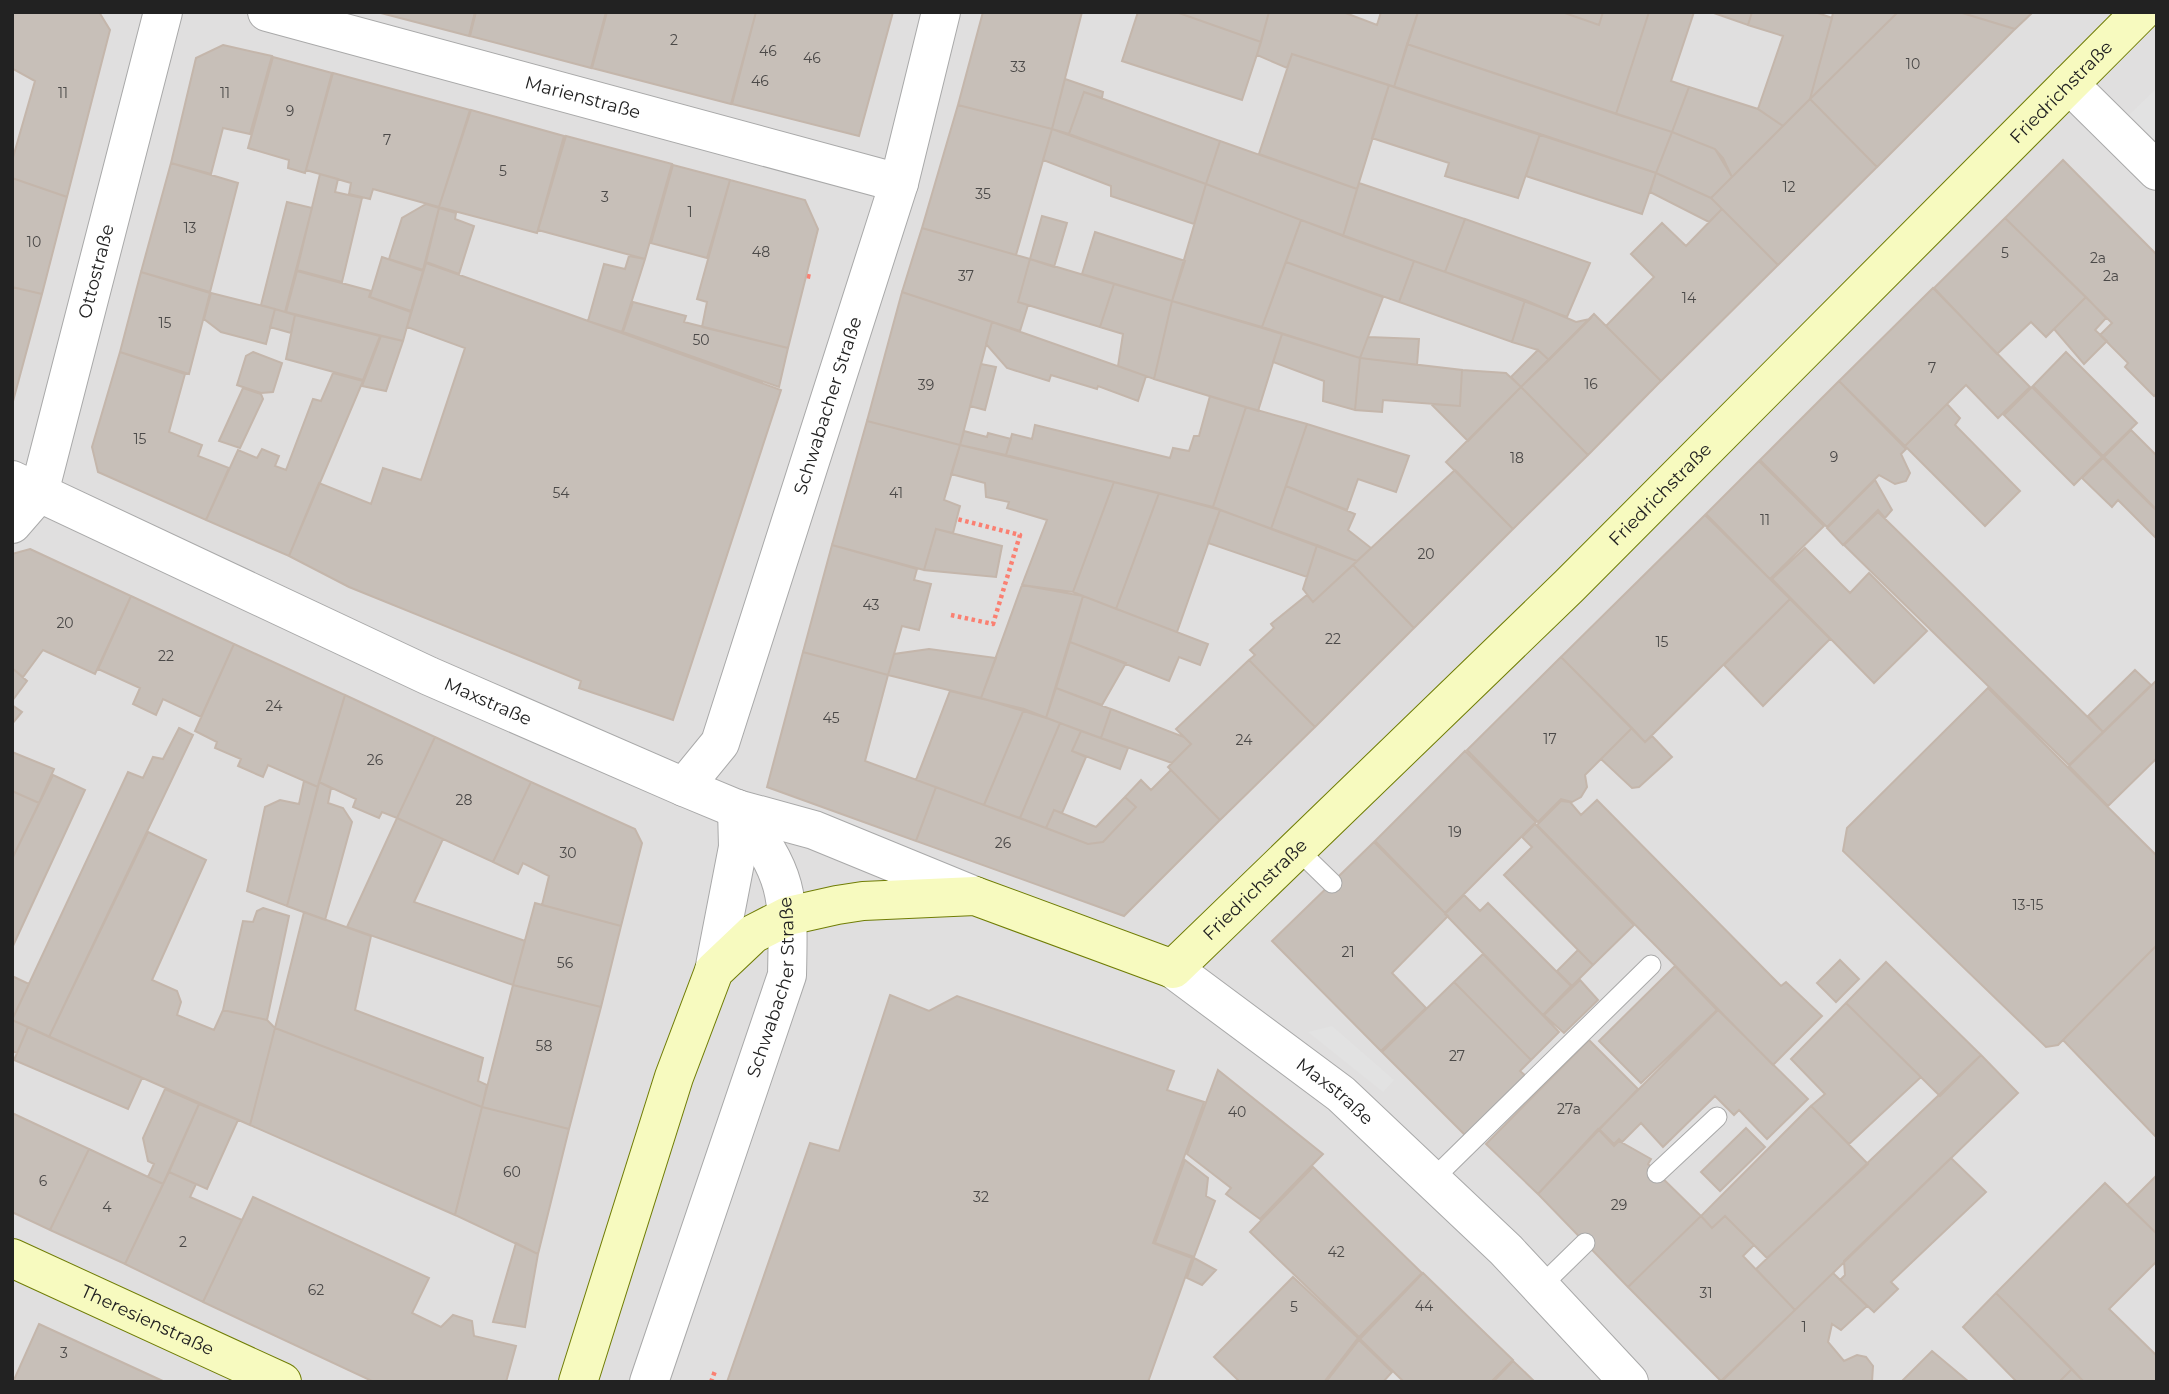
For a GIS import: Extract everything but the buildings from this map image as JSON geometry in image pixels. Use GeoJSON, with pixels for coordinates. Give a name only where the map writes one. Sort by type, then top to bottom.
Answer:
{"type":"FeatureCollection","features":[{"type":"Feature","properties":{"kind":"main road","name":"Friedrichstraße"},"geometry":{"type":"LineString","coordinates":[[1173,969],[1569,586],[2141,12]]}},
{"type":"Feature","properties":{"kind":"main road","name":"Maxstraße"},"geometry":{"type":"LineString","coordinates":[[714,971],[753,934],[788,916],[863,901],[975,897],[1173,969]]}},
{"type":"Feature","properties":{"kind":"main road"},"geometry":{"type":"LineString","coordinates":[[578,1382],[674,1077],[714,971]]}},
{"type":"Feature","properties":{"kind":"main road","name":"Theresienstraße"},"geometry":{"type":"LineString","coordinates":[[12,1258],[282,1382]]}},
{"type":"Feature","properties":{"kind":"street","name":"Ottostraße"},"geometry":{"type":"LineString","coordinates":[[12,524],[26,487],[163,12]]}},
{"type":"Feature","properties":{"kind":"street","name":"Marienstraße"},"geometry":{"type":"LineString","coordinates":[[267,12],[900,183]]}},
{"type":"Feature","properties":{"kind":"street","name":"Schwabacher Straße"},"geometry":{"type":"LineString","coordinates":[[684,787],[720,743],[900,183],[941,12]]}},
{"type":"Feature","properties":{"kind":"street"},"geometry":{"type":"LineString","coordinates":[[2069,84],[2157,170]]}},
{"type":"Feature","properties":{"kind":"street","name":"Maxstraße"},"geometry":{"type":"LineString","coordinates":[[26,487],[429,676],[684,787],[737,809],[814,830],[975,897]]}},
{"type":"Feature","properties":{"kind":"street","name":"Schwabacher Straße"},"geometry":{"type":"LineString","coordinates":[[649,1382],[787,975],[788,916],[781,874],[765,844],[737,809]]}},
{"type":"Feature","properties":{"kind":"street"},"geometry":{"type":"LineString","coordinates":[[714,971],[738,847],[737,809]]}},
{"type":"Feature","properties":{"kind":"street","name":"Maxstraße"},"geometry":{"type":"LineString","coordinates":[[1173,969],[1341,1094],[1506,1250],[1629,1382]]}},
{"type":"Feature","properties":{"kind":"lane"},"geometry":{"type":"LineString","coordinates":[[1297,849],[1332,883]]}},
{"type":"Feature","properties":{"kind":"lane"},"geometry":{"type":"LineString","coordinates":[[1432,1180],[1651,965]]}},
{"type":"Feature","properties":{"kind":"lane"},"geometry":{"type":"LineString","coordinates":[[1657,1174],[1717,1117]]}},
{"type":"Feature","properties":{"kind":"lane"},"geometry":{"type":"LineString","coordinates":[[1540,1287],[1585,1243]]}},
{"type":"Feature","properties":{"kind":"path"},"geometry":{"type":"LineString","coordinates":[[951,615],[993,624],[1020,535],[957,519]]}},
{"type":"Feature","properties":{"kind":"path"},"geometry":{"type":"LineString","coordinates":[[711,1382],[715,1371]]}},
{"type":"Feature","properties":{"kind":"shaded area"},"geometry":{"type":"Polygon","coordinates":[[[12,12],[2157,12],[2157,1382],[12,1382],[12,12]]]}},
{"type":"Feature","properties":{"kind":"shaded area"},"geometry":{"type":"Polygon","coordinates":[[[2157,88],[2157,143],[2129,115],[2157,88]]]}},
{"type":"Feature","properties":{"kind":"shaded area"},"geometry":{"type":"Polygon","coordinates":[[[1332,1026],[1394,1080],[1383,1092],[1308,1032],[1332,1026]]]}}]}
